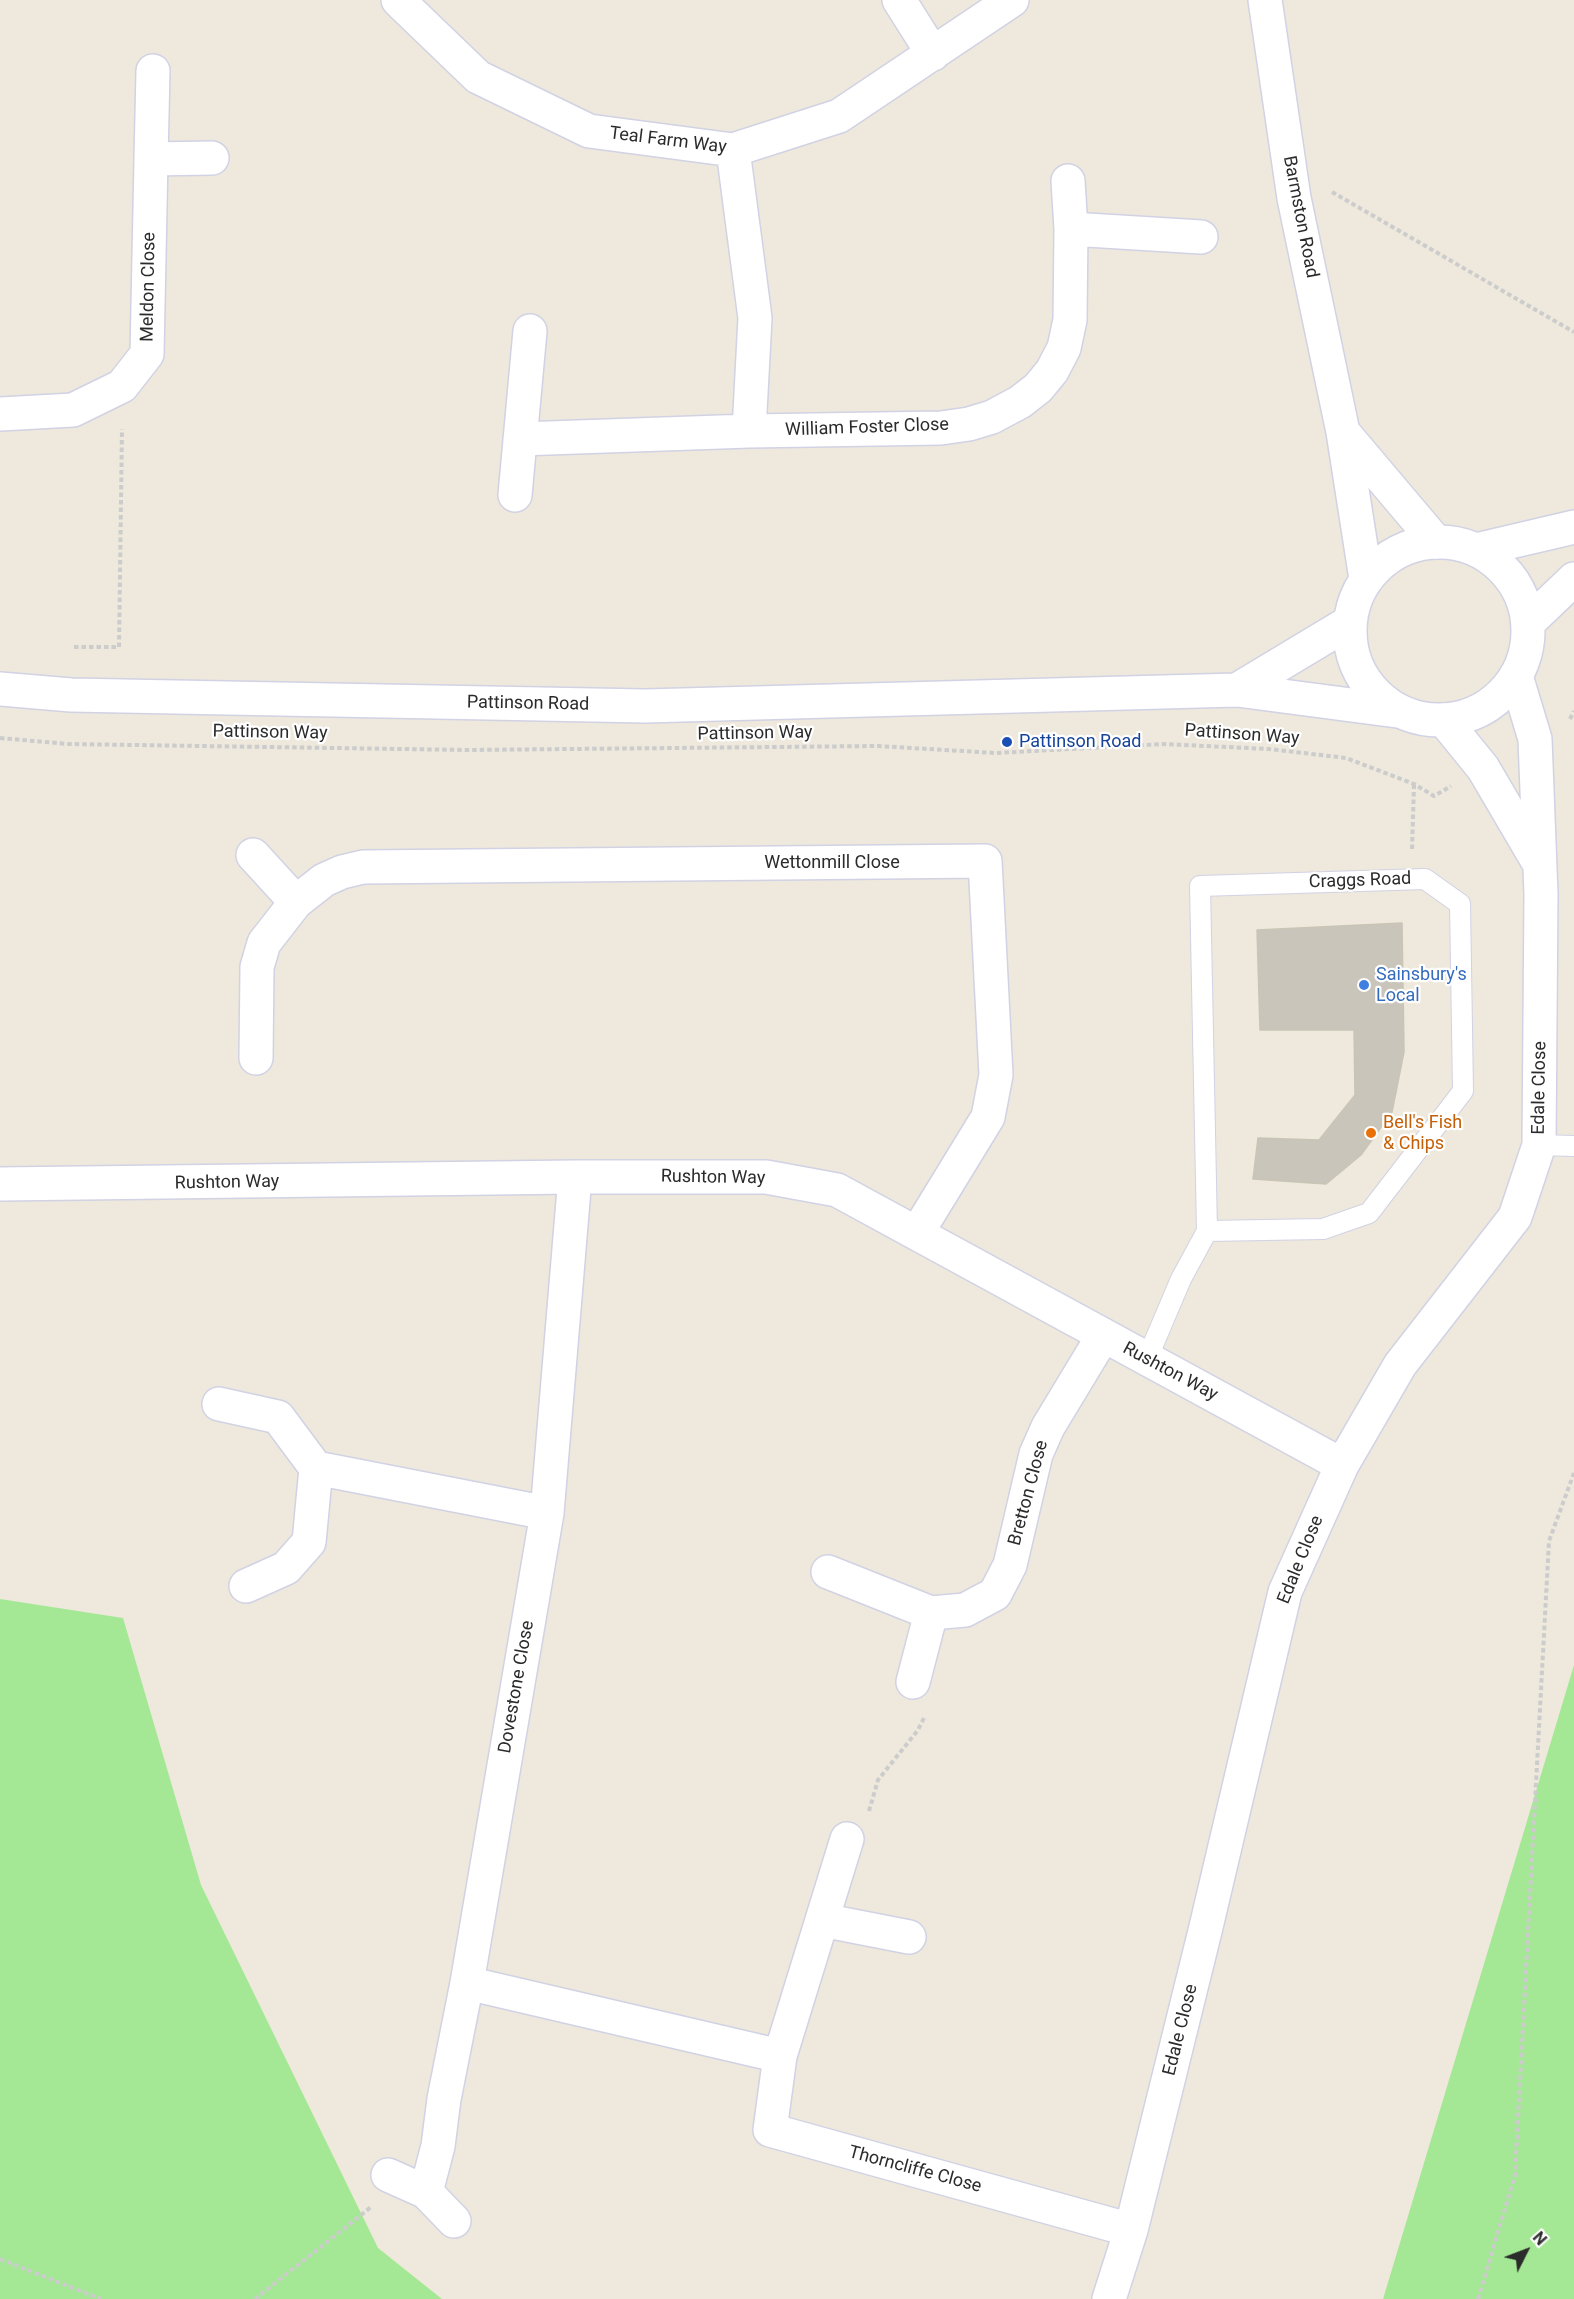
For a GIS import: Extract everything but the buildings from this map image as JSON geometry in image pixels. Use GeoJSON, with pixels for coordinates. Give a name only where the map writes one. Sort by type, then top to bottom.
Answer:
{"type":"FeatureCollection","features":[{"type":"Feature","properties":{"kind":"street","name":"Teal Farm Way"},"geometry":{"type":"LineString","coordinates":[[398,0],[478,77],[589,130],[734,150],[840,116],[1012,0]]}},
{"type":"Feature","properties":{"kind":"street"},"geometry":{"type":"LineString","coordinates":[[899,0],[933,54]]}},
{"type":"Feature","properties":{"kind":"street","name":"Barmston Road"},"geometry":{"type":"LineString","coordinates":[[1265,0],[1294,198],[1343,432],[1366,579]]}},
{"type":"Feature","properties":{"kind":"street","name":"Meldon Close"},"geometry":{"type":"LineString","coordinates":[[0,414],[73,410],[122,386],[147,354],[153,71]]}},
{"type":"Feature","properties":{"kind":"street"},"geometry":{"type":"LineString","coordinates":[[734,150],[755,318],[749,431]]}},
{"type":"Feature","properties":{"kind":"street"},"geometry":{"type":"LineString","coordinates":[[151,159],[212,158]]}},
{"type":"Feature","properties":{"kind":"street","name":"William Foster Close"},"geometry":{"type":"LineString","coordinates":[[520,439],[749,431],[941,428],[969,424],[992,417],[1020,402],[1038,388],[1052,371],[1064,348],[1070,320],[1071,229],[1068,181]]}},
{"type":"Feature","properties":{"kind":"street"},"geometry":{"type":"LineString","coordinates":[[1071,229],[1201,237]]}},
{"type":"Feature","properties":{"kind":"street"},"geometry":{"type":"LineString","coordinates":[[515,495],[530,332]]}},
{"type":"Feature","properties":{"kind":"street","name":"Barmston Road"},"geometry":{"type":"LineString","coordinates":[[1343,432],[1436,542]]}},
{"type":"Feature","properties":{"kind":"street"},"geometry":{"type":"LineString","coordinates":[[1476,550],[1574,527]]}},
{"type":"Feature","properties":{"kind":"street"},"geometry":{"type":"LineString","coordinates":[[1436,542],[1457,544],[1476,550],[1501,568],[1519,593],[1528,623],[1526,651],[1516,676],[1497,699],[1472,714],[1444,720],[1420,718],[1397,711],[1376,695],[1360,673],[1351,649],[1350,622],[1355,599],[1366,579],[1385,560],[1410,547],[1436,542]]}},
{"type":"Feature","properties":{"kind":"street"},"geometry":{"type":"LineString","coordinates":[[1528,623],[1574,579]]}},
{"type":"Feature","properties":{"kind":"street","name":"Pattinson Road"},"geometry":{"type":"LineString","coordinates":[[1237,690],[1350,622]]}},
{"type":"Feature","properties":{"kind":"street","name":"Edale Close"},"geometry":{"type":"LineString","coordinates":[[1109,2299],[1131,2230],[1204,1938],[1285,1592],[1342,1465],[1400,1365],[1515,1217],[1539,1145],[1541,894],[1535,739],[1516,676]]}},
{"type":"Feature","properties":{"kind":"street","name":"Pattinson Road"},"geometry":{"type":"LineString","coordinates":[[0,689],[71,695],[645,706],[1237,690],[1397,711]]}},
{"type":"Feature","properties":{"kind":"street","name":"Edale Close"},"geometry":{"type":"LineString","coordinates":[[1444,720],[1483,768],[1539,864]]}},
{"type":"Feature","properties":{"kind":"street"},"geometry":{"type":"LineString","coordinates":[[253,855],[296,902]]}},
{"type":"Feature","properties":{"kind":"street","name":"Wettonmill Close"},"geometry":{"type":"LineString","coordinates":[[256,1058],[257,967],[264,943],[296,902],[324,880],[363,867],[985,861],[996,1075],[994,1086],[988,1118],[917,1233]]}},
{"type":"Feature","properties":{"kind":"street","name":"Rushton Way"},"geometry":{"type":"LineString","coordinates":[[7,1185],[575,1177],[766,1177],[837,1190],[1342,1465]]}},
{"type":"Feature","properties":{"kind":"street","name":"Dovestone Close"},"geometry":{"type":"LineString","coordinates":[[426,2192],[438,2146],[444,2099],[467,1983],[547,1512],[575,1177]]}},
{"type":"Feature","properties":{"kind":"street","name":"Bretton Close"},"geometry":{"type":"LineString","coordinates":[[828,1572],[931,1613],[965,1610],[995,1594],[1010,1565],[1036,1455],[1048,1427],[1103,1336]]}},
{"type":"Feature","properties":{"kind":"street"},"geometry":{"type":"LineString","coordinates":[[219,1404],[278,1417],[315,1468],[309,1542],[286,1568],[246,1586]]}},
{"type":"Feature","properties":{"kind":"street"},"geometry":{"type":"LineString","coordinates":[[315,1468],[547,1512]]}},
{"type":"Feature","properties":{"kind":"street"},"geometry":{"type":"LineString","coordinates":[[913,1682],[931,1613]]}},
{"type":"Feature","properties":{"kind":"street","name":"Thorncliffe Close"},"geometry":{"type":"LineString","coordinates":[[847,1839],[780,2056],[770,2130],[1131,2230]]}},
{"type":"Feature","properties":{"kind":"street"},"geometry":{"type":"LineString","coordinates":[[822,1920],[909,1937]]}},
{"type":"Feature","properties":{"kind":"street"},"geometry":{"type":"LineString","coordinates":[[467,1983],[780,2056]]}},
{"type":"Feature","properties":{"kind":"street"},"geometry":{"type":"LineString","coordinates":[[388,2175],[426,2192],[454,2221]]}},
{"type":"Feature","properties":{"kind":"lane","name":"Craggs Road"},"geometry":{"type":"LineString","coordinates":[[1147,1359],[1181,1279],[1207,1231],[1200,886],[1425,879],[1460,904],[1463,1091],[1368,1213],[1323,1229],[1207,1231]]}},
{"type":"Feature","properties":{"kind":"lane"},"geometry":{"type":"LineString","coordinates":[[1539,1145],[1574,1146]]}},
{"type":"Feature","properties":{"kind":"path"},"geometry":{"type":"LineString","coordinates":[[1290,168],[1574,332]]}},
{"type":"Feature","properties":{"kind":"path"},"geometry":{"type":"LineString","coordinates":[[74,647],[119,647],[122,386]]}},
{"type":"Feature","properties":{"kind":"path"},"geometry":{"type":"LineString","coordinates":[[1570,719],[1574,711]]}},
{"type":"Feature","properties":{"kind":"path","name":"Pattinson Way"},"geometry":{"type":"LineString","coordinates":[[0,738],[68,744],[468,750],[878,746],[996,753],[1163,744],[1269,749],[1346,758],[1414,784],[1434,796]]}},
{"type":"Feature","properties":{"kind":"path"},"geometry":{"type":"LineString","coordinates":[[1412,879],[1414,784]]}},
{"type":"Feature","properties":{"kind":"path"},"geometry":{"type":"LineString","coordinates":[[1478,2299],[1515,2175],[1549,1541],[1574,1473]]}},
{"type":"Feature","properties":{"kind":"path"},"geometry":{"type":"LineString","coordinates":[[847,1839],[864,1827],[878,1780],[918,1730],[932,1702],[913,1682]]}},
{"type":"Feature","properties":{"kind":"path"},"geometry":{"type":"LineString","coordinates":[[255,2299],[374,2206],[388,2175]]}},
{"type":"Feature","properties":{"kind":"path"},"geometry":{"type":"LineString","coordinates":[[0,2259],[101,2299]]}},
{"type":"Feature","properties":{"kind":"green space"},"geometry":{"type":"Polygon","coordinates":[[[0,1599],[123,1618],[201,1885],[378,2248],[442,2299],[0,2299],[0,1599]]]}},
{"type":"Feature","properties":{"kind":"green space"},"geometry":{"type":"Polygon","coordinates":[[[1574,1665],[1574,2299],[1383,2299],[1574,1665]]]}},
{"type":"Feature","properties":{"kind":"place","name":"Pattinson Road"},"geometry":{"type":"Point","coordinates":[1007,742]}},
{"type":"Feature","properties":{"kind":"place","name":"Sainsbury's Local"},"geometry":{"type":"Point","coordinates":[1364,985]}},
{"type":"Feature","properties":{"kind":"place","name":"Bell's Fish & Chips"},"geometry":{"type":"Point","coordinates":[1371,1133]}}]}
